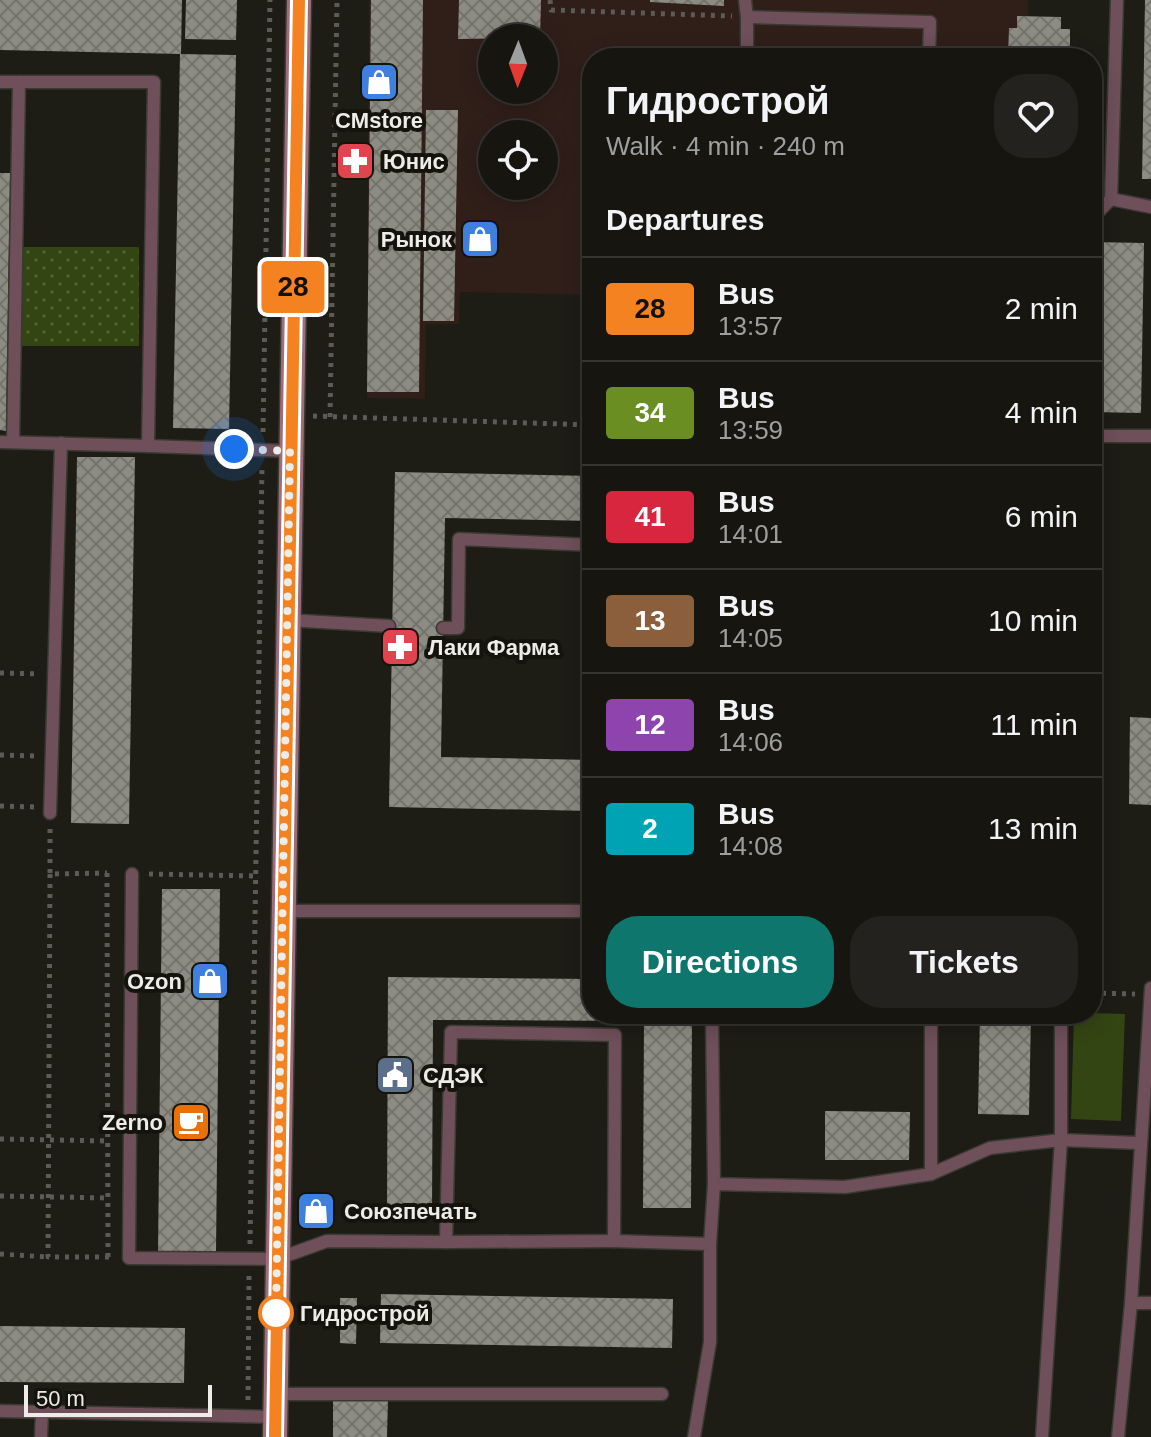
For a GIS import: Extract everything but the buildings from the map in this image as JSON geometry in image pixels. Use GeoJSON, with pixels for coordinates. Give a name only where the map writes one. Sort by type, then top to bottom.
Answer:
{"type":"FeatureCollection","features":[{"type":"Feature","properties":{"kind":"street"},"geometry":{"type":"LineString","coordinates":[[275,1416],[299,0]]}},
{"type":"Feature","properties":{"kind":"lane"},"geometry":{"type":"LineString","coordinates":[[745,0],[747,48]]}},
{"type":"Feature","properties":{"kind":"lane"},"geometry":{"type":"LineString","coordinates":[[1102,208],[1111,199],[1117,0]]}},
{"type":"Feature","properties":{"kind":"lane"},"geometry":{"type":"LineString","coordinates":[[747,17],[930,22],[929,48]]}},
{"type":"Feature","properties":{"kind":"lane"},"geometry":{"type":"LineString","coordinates":[[0,82],[154,82],[148,446]]}},
{"type":"Feature","properties":{"kind":"lane"},"geometry":{"type":"LineString","coordinates":[[19,82],[7,442],[290,451]]}},
{"type":"Feature","properties":{"kind":"lane"},"geometry":{"type":"LineString","coordinates":[[1111,199],[1151,207]]}},
{"type":"Feature","properties":{"kind":"lane"},"geometry":{"type":"LineString","coordinates":[[1102,436],[1151,436]]}},
{"type":"Feature","properties":{"kind":"lane"},"geometry":{"type":"LineString","coordinates":[[50,810],[61,443]]}},
{"type":"Feature","properties":{"kind":"lane"},"geometry":{"type":"LineString","coordinates":[[443,628],[458,628],[459,539],[582,545]]}},
{"type":"Feature","properties":{"kind":"lane"},"geometry":{"type":"LineString","coordinates":[[287,620],[389,626]]}},
{"type":"Feature","properties":{"kind":"lane"},"geometry":{"type":"LineString","coordinates":[[132,874],[129,1258],[277,1259],[327,1241],[710,1244]]}},
{"type":"Feature","properties":{"kind":"lane"},"geometry":{"type":"LineString","coordinates":[[284,911],[582,911]]}},
{"type":"Feature","properties":{"kind":"lane"},"geometry":{"type":"LineString","coordinates":[[1118,1437],[1131,1303],[1150,991]]}},
{"type":"Feature","properties":{"kind":"lane"},"geometry":{"type":"LineString","coordinates":[[694,1437],[710,1342],[710,1244],[714,1184],[712,1024]]}},
{"type":"Feature","properties":{"kind":"lane"},"geometry":{"type":"LineString","coordinates":[[931,1024],[931,1174]]}},
{"type":"Feature","properties":{"kind":"lane"},"geometry":{"type":"LineString","coordinates":[[1042,1437],[1061,1140],[1061,1024]]}},
{"type":"Feature","properties":{"kind":"lane"},"geometry":{"type":"LineString","coordinates":[[446,1242],[451,1032],[615,1035],[614,1241]]}},
{"type":"Feature","properties":{"kind":"lane"},"geometry":{"type":"LineString","coordinates":[[714,1184],[845,1187],[931,1174],[990,1148],[1061,1140],[1139,1143]]}},
{"type":"Feature","properties":{"kind":"lane"},"geometry":{"type":"LineString","coordinates":[[1131,1303],[1151,1303]]}},
{"type":"Feature","properties":{"kind":"lane"},"geometry":{"type":"LineString","coordinates":[[0,1411],[275,1416],[662,1394]]}},
{"type":"Feature","properties":{"kind":"lane"},"geometry":{"type":"LineString","coordinates":[[41,1437],[42,1412]]}},
{"type":"Feature","properties":{"kind":"path"},"geometry":{"type":"LineString","coordinates":[[248,1415],[270,0]]}},
{"type":"Feature","properties":{"kind":"path"},"geometry":{"type":"LineString","coordinates":[[330,417],[337,0]]}},
{"type":"Feature","properties":{"kind":"path"},"geometry":{"type":"LineString","coordinates":[[550,0],[551,10],[747,17]]}},
{"type":"Feature","properties":{"kind":"path"},"geometry":{"type":"LineString","coordinates":[[263,417],[582,425]]}},
{"type":"Feature","properties":{"kind":"path"},"geometry":{"type":"LineString","coordinates":[[0,673],[54,674]]}},
{"type":"Feature","properties":{"kind":"path"},"geometry":{"type":"LineString","coordinates":[[0,755],[52,756]]}},
{"type":"Feature","properties":{"kind":"path"},"geometry":{"type":"LineString","coordinates":[[0,806],[50,810],[48,1257]]}},
{"type":"Feature","properties":{"kind":"path"},"geometry":{"type":"LineString","coordinates":[[107,873],[108,1257]]}},
{"type":"Feature","properties":{"kind":"path"},"geometry":{"type":"LineString","coordinates":[[50,874],[256,876]]}},
{"type":"Feature","properties":{"kind":"path"},"geometry":{"type":"LineString","coordinates":[[1102,993],[1150,991]]}},
{"type":"Feature","properties":{"kind":"path"},"geometry":{"type":"LineString","coordinates":[[0,1139],[130,1141]]}},
{"type":"Feature","properties":{"kind":"path"},"geometry":{"type":"LineString","coordinates":[[0,1196],[130,1199]]}},
{"type":"Feature","properties":{"kind":"path"},"geometry":{"type":"LineString","coordinates":[[0,1254],[129,1258]]}},
{"type":"Feature","properties":{"kind":"shaded area","name":"Рынок"},"geometry":{"type":"Polygon","coordinates":[[[369,0],[1028,0],[1028,48],[582,48],[582,295],[460,292],[459,324],[426,324],[425,399],[367,398],[369,0]]]}},
{"type":"Feature","properties":{"kind":"green space"},"geometry":{"type":"Polygon","coordinates":[[[19,247],[139,247],[139,346],[18,346],[19,247]]]}},
{"type":"Feature","properties":{"kind":"green space"},"geometry":{"type":"Polygon","coordinates":[[[1102,1013],[1125,1014],[1121,1121],[1071,1119],[1074,1024],[1102,1024],[1102,1013]]]}},
{"type":"Feature","properties":{"kind":"bus line","name":"28"},"geometry":{"type":"LineString","coordinates":[[275,1437],[299,0]]}},
{"type":"Feature","properties":{"kind":"place","name":"CMstore"},"geometry":{"type":"Point","coordinates":[379,82]}},
{"type":"Feature","properties":{"kind":"place","name":"Юнис"},"geometry":{"type":"Point","coordinates":[355,161]}},
{"type":"Feature","properties":{"kind":"place","name":"Рынок"},"geometry":{"type":"Point","coordinates":[480,239]}},
{"type":"Feature","properties":{"kind":"place","name":"Лаки Фарма"},"geometry":{"type":"Point","coordinates":[400,647]}},
{"type":"Feature","properties":{"kind":"place","name":"Ozon"},"geometry":{"type":"Point","coordinates":[210,981]}},
{"type":"Feature","properties":{"kind":"place","name":"СДЭК"},"geometry":{"type":"Point","coordinates":[395,1075]}},
{"type":"Feature","properties":{"kind":"place","name":"Zerno"},"geometry":{"type":"Point","coordinates":[191,1122]}},
{"type":"Feature","properties":{"kind":"place","name":"Союзпечать"},"geometry":{"type":"Point","coordinates":[316,1211]}},
{"type":"Feature","properties":{"kind":"place","name":"Гидрострой"},"geometry":{"type":"Point","coordinates":[276,1313]}},
{"type":"Feature","properties":{"kind":"route"},"geometry":{"type":"LineString","coordinates":[[234,449],[290,451],[276,1313]]}}]}
